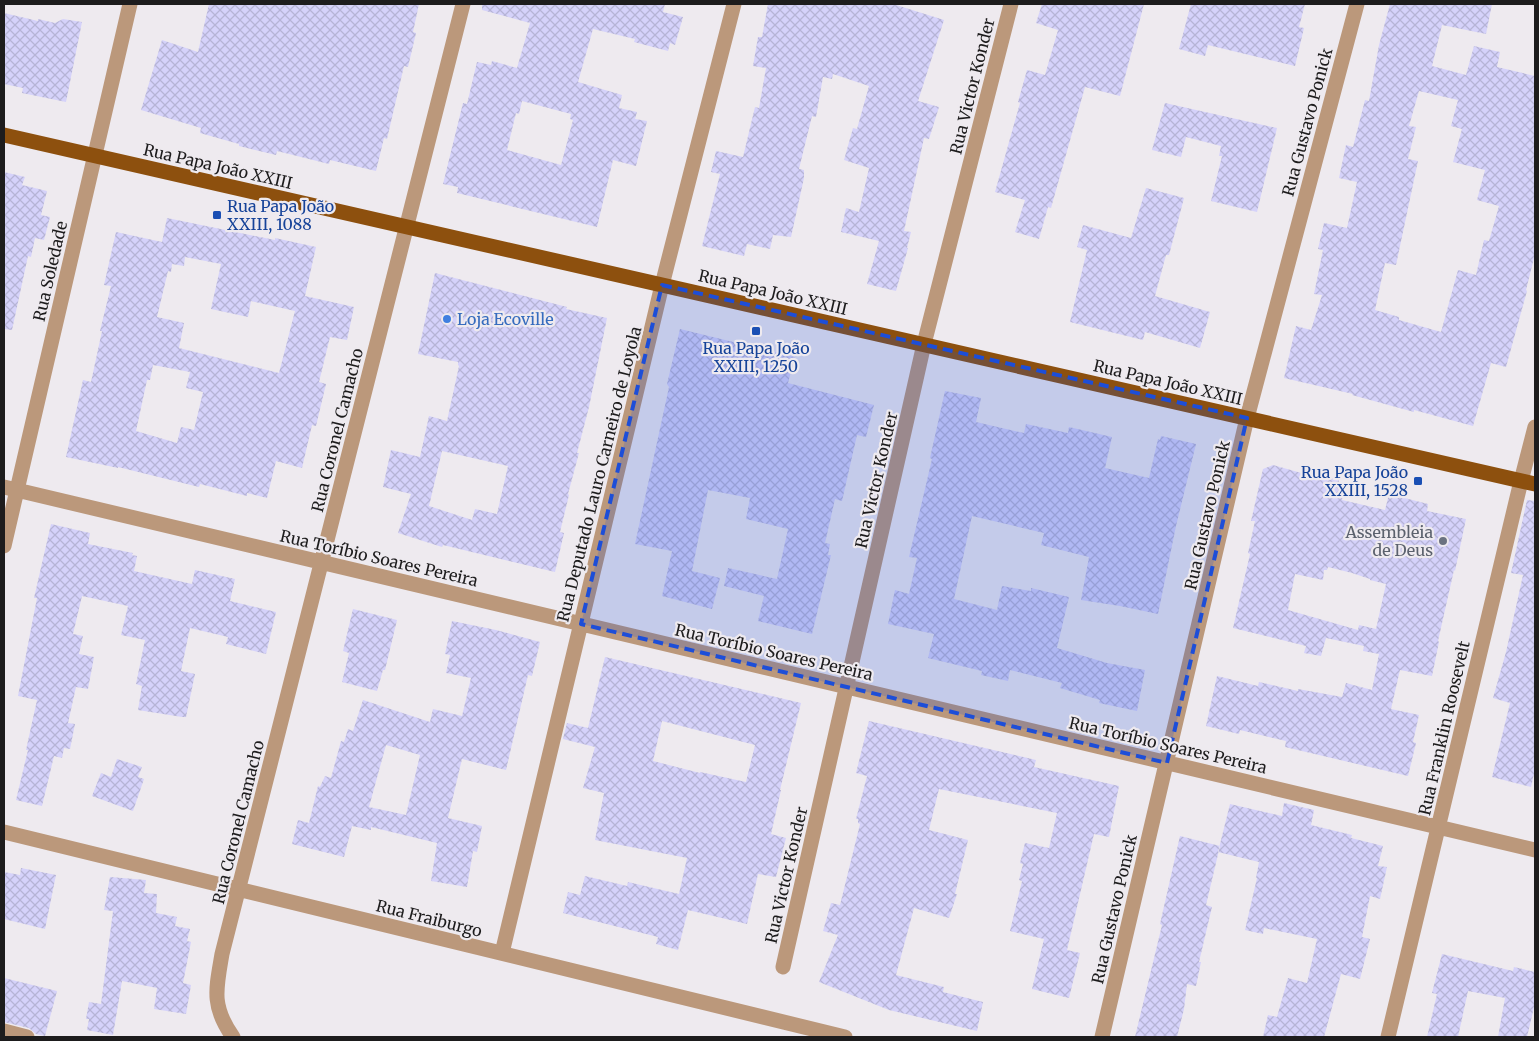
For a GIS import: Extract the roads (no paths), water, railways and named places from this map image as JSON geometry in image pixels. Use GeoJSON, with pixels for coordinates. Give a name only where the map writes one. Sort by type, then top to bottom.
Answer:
{"type":"FeatureCollection","features":[{"type":"Feature","properties":{"kind":"main road","name":"Rua Papa João XXIII"},"geometry":{"type":"LineString","coordinates":[[4,135],[1528,482]]}},
{"type":"Feature","properties":{"kind":"street","name":"Rua Soledade"},"geometry":{"type":"LineString","coordinates":[[4,546],[10,488],[95,156],[130,4]]}},
{"type":"Feature","properties":{"kind":"street","name":"Rua Coronel Camacho"},"geometry":{"type":"LineString","coordinates":[[233,1037],[220,1016],[217,1000],[217,984],[222,954],[464,4]]}},
{"type":"Feature","properties":{"kind":"street","name":"Rua Deputado Lauro Carneiro de Loyola"},"geometry":{"type":"LineString","coordinates":[[502,953],[662,285],[734,4]]}},
{"type":"Feature","properties":{"kind":"street","name":"Rua Victor Konder"},"geometry":{"type":"LineString","coordinates":[[783,967],[924,344],[1011,4]]}},
{"type":"Feature","properties":{"kind":"street","name":"Rua Gustavo Ponick"},"geometry":{"type":"LineString","coordinates":[[1102,1037],[1247,418],[1357,4]]}},
{"type":"Feature","properties":{"kind":"street","name":"Rua Franklin Roosevelt"},"geometry":{"type":"LineString","coordinates":[[1388,1037],[1438,828],[1528,482],[1535,427]]}},
{"type":"Feature","properties":{"kind":"street","name":"Rua Toríbio Soares Pereira"},"geometry":{"type":"LineString","coordinates":[[10,488],[1535,850]]}},
{"type":"Feature","properties":{"kind":"street","name":"Rua Fraiburgo"},"geometry":{"type":"LineString","coordinates":[[4,832],[845,1037]]}},
{"type":"Feature","properties":{"kind":"street"},"geometry":{"type":"LineString","coordinates":[[4,1031],[28,1037]]}},
{"type":"Feature","properties":{"kind":"place","name":"Rua Papa João XXIII, 1088"},"geometry":{"type":"Point","coordinates":[217,215]}},
{"type":"Feature","properties":{"kind":"place","name":"Loja Ecoville"},"geometry":{"type":"Point","coordinates":[447,319]}},
{"type":"Feature","properties":{"kind":"place","name":"Rua Papa João XXIII, 1250"},"geometry":{"type":"Point","coordinates":[756,331]}},
{"type":"Feature","properties":{"kind":"place","name":"Rua Papa João XXIII, 1528"},"geometry":{"type":"Point","coordinates":[1418,481]}},
{"type":"Feature","properties":{"kind":"place","name":"Assembleia de Deus"},"geometry":{"type":"Point","coordinates":[1443,541]}}]}
